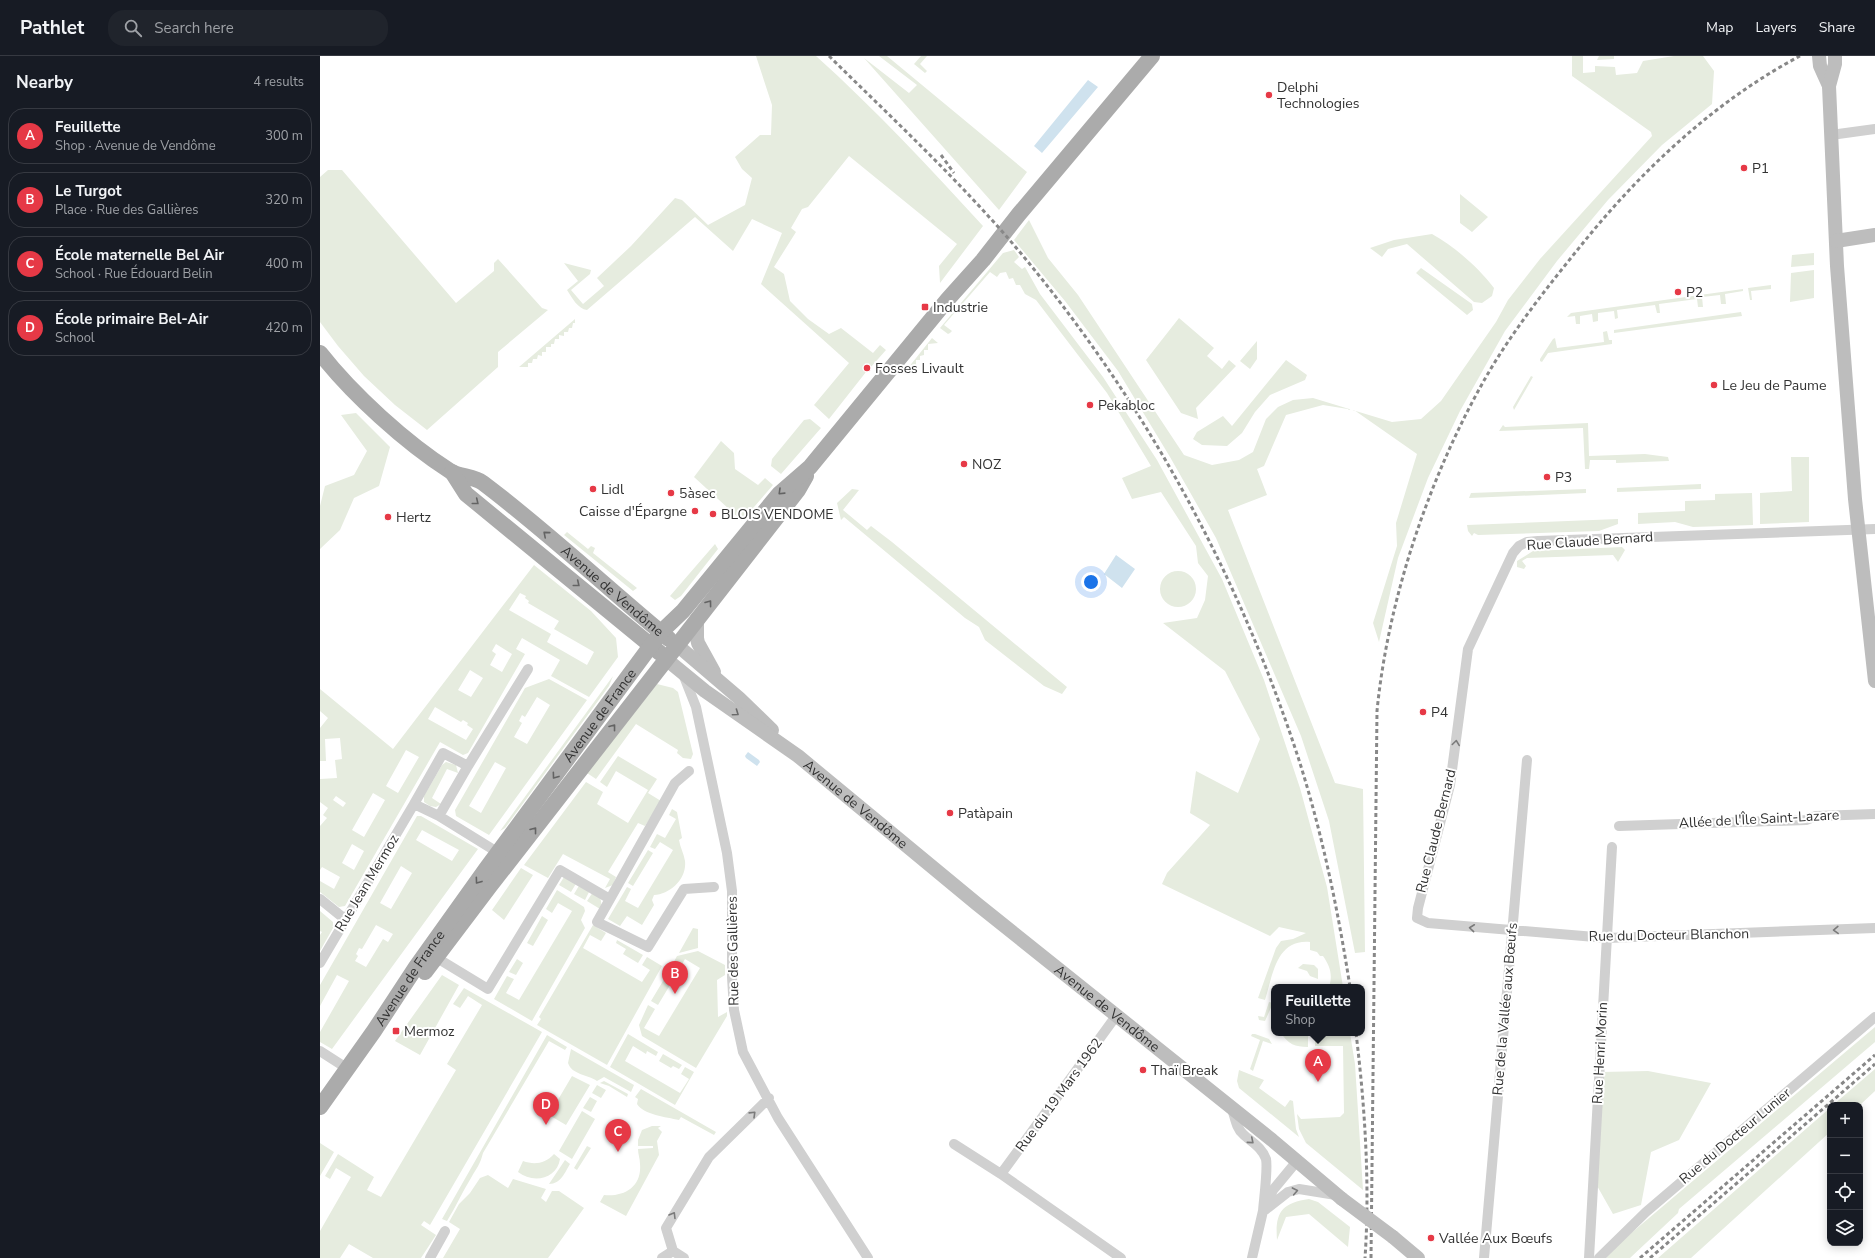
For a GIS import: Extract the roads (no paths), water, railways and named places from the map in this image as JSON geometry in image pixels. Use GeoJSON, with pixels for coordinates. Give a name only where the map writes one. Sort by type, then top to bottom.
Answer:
{"type":"FeatureCollection","features":[{"type":"Feature","properties":{"kind":"main road"},"geometry":{"type":"LineString","coordinates":[[810,467],[948,299],[983,260],[1019,214],[1152,56]]}},
{"type":"Feature","properties":{"kind":"main road"},"geometry":{"type":"LineString","coordinates":[[1819,56],[1820,66],[1829,86]]}},
{"type":"Feature","properties":{"kind":"main road"},"geometry":{"type":"LineString","coordinates":[[1835,56],[1836,64],[1829,86],[1836,241],[1859,529],[1875,681]]}},
{"type":"Feature","properties":{"kind":"main road"},"geometry":{"type":"LineString","coordinates":[[1836,241],[1875,235]]}},
{"type":"Feature","properties":{"kind":"main road","name":"Avenue de Vendôme"},"geometry":{"type":"LineString","coordinates":[[320,353],[355,392],[416,446],[452,472],[481,482],[535,524],[742,700],[798,756]]}},
{"type":"Feature","properties":{"kind":"main road","name":"Avenue de France"},"geometry":{"type":"LineString","coordinates":[[504,856],[666,659],[798,490],[810,467]]}},
{"type":"Feature","properties":{"kind":"main road","name":"Avenue de France"},"geometry":{"type":"LineString","coordinates":[[320,1107],[378,1025],[504,856],[661,632],[683,611],[779,494],[810,467]]}},
{"type":"Feature","properties":{"kind":"main road","name":"Avenue de Vendôme"},"geometry":{"type":"LineString","coordinates":[[452,472],[466,494],[705,691],[798,756],[1116,1016],[1418,1258]]}},
{"type":"Feature","properties":{"kind":"main road"},"geometry":{"type":"LineString","coordinates":[[697,618],[696,638],[718,679]]}},
{"type":"Feature","properties":{"kind":"street"},"geometry":{"type":"LineString","coordinates":[[1831,135],[1875,129]]}},
{"type":"Feature","properties":{"kind":"street","name":"Rue Claude Bernard"},"geometry":{"type":"LineString","coordinates":[[1418,918],[1418,908],[1450,785],[1468,649],[1509,560],[1519,546],[1527,542],[1875,529]]}},
{"type":"Feature","properties":{"kind":"street"},"geometry":{"type":"LineString","coordinates":[[439,816],[528,669]]}},
{"type":"Feature","properties":{"kind":"street","name":"Rue des Gallières"},"geometry":{"type":"LineString","coordinates":[[682,672],[696,707],[727,853],[732,891],[732,977],[735,1018],[743,1052],[769,1098],[778,1118],[868,1258]]}},
{"type":"Feature","properties":{"kind":"street"},"geometry":{"type":"LineString","coordinates":[[696,707],[705,691]]}},
{"type":"Feature","properties":{"kind":"street","name":"Rue Jean Mermoz"},"geometry":{"type":"LineString","coordinates":[[320,962],[443,753],[468,766]]}},
{"type":"Feature","properties":{"kind":"street","name":"Rue de la Vallée aux Bœufs"},"geometry":{"type":"LineString","coordinates":[[1484,1258],[1527,760]]}},
{"type":"Feature","properties":{"kind":"street"},"geometry":{"type":"LineString","coordinates":[[689,771],[675,783],[597,922],[648,947],[684,889],[714,887]]}},
{"type":"Feature","properties":{"kind":"street"},"geometry":{"type":"LineString","coordinates":[[414,804],[439,816],[504,856]]}},
{"type":"Feature","properties":{"kind":"street","name":"Allée de l'Île Saint-Lazare"},"geometry":{"type":"LineString","coordinates":[[1619,826],[1806,820],[1816,816],[1875,814]]}},
{"type":"Feature","properties":{"kind":"street","name":"Rue Henri Morin"},"geometry":{"type":"LineString","coordinates":[[1589,1258],[1612,847]]}},
{"type":"Feature","properties":{"kind":"street"},"geometry":{"type":"LineString","coordinates":[[432,954],[488,988],[560,870],[610,899]]}},
{"type":"Feature","properties":{"kind":"street"},"geometry":{"type":"LineString","coordinates":[[320,899],[346,920]]}},
{"type":"Feature","properties":{"kind":"street","name":"Rue du Docteur Blanchon"},"geometry":{"type":"LineString","coordinates":[[1418,918],[1428,923],[1511,932],[1607,938],[1875,928]]}},
{"type":"Feature","properties":{"kind":"street","name":"Rue du 19 Mars 1962"},"geometry":{"type":"LineString","coordinates":[[1001,1174],[1116,1016]]}},
{"type":"Feature","properties":{"kind":"street","name":"Rue du Docteur Lunier"},"geometry":{"type":"LineString","coordinates":[[1599,1258],[1646,1212],[1875,1017]]}},
{"type":"Feature","properties":{"kind":"street"},"geometry":{"type":"LineString","coordinates":[[320,1052],[348,1069]]}},
{"type":"Feature","properties":{"kind":"street"},"geometry":{"type":"LineString","coordinates":[[684,1258],[673,1251],[666,1228],[709,1157],[769,1098]]}},
{"type":"Feature","properties":{"kind":"street"},"geometry":{"type":"LineString","coordinates":[[1232,1108],[1238,1128],[1242,1134],[1261,1149],[1267,1167],[1263,1211],[1252,1258]]}},
{"type":"Feature","properties":{"kind":"street"},"geometry":{"type":"LineString","coordinates":[[954,1144],[1001,1174],[1121,1258]]}},
{"type":"Feature","properties":{"kind":"street"},"geometry":{"type":"LineString","coordinates":[[1263,1211],[1273,1190],[1297,1161]]}},
{"type":"Feature","properties":{"kind":"street"},"geometry":{"type":"LineString","coordinates":[[1263,1211],[1288,1192],[1299,1189],[1340,1197]]}},
{"type":"Feature","properties":{"kind":"street"},"geometry":{"type":"LineString","coordinates":[[430,1258],[446,1231]]}},
{"type":"Feature","properties":{"kind":"street"},"geometry":{"type":"LineString","coordinates":[[662,1258],[673,1251]]}},
{"type":"Feature","properties":{"kind":"water"},"geometry":{"type":"Polygon","coordinates":[[[1088,80],[1098,87],[1042,153],[1034,146],[1088,80]]]}},
{"type":"Feature","properties":{"kind":"water"},"geometry":{"type":"Polygon","coordinates":[[[1116,555],[1135,569],[1122,588],[1104,574],[1116,555]]]}},
{"type":"Feature","properties":{"kind":"water"},"geometry":{"type":"Polygon","coordinates":[[[748,752],[759,760],[760,762],[757,766],[746,758],[745,756],[748,752]]]}},
{"type":"Feature","properties":{"kind":"railway"},"geometry":{"type":"LineString","coordinates":[[829,56],[962,188],[1037,273],[1079,328],[1119,385],[1156,443],[1190,503],[1221,565],[1249,628],[1275,692],[1298,757],[1322,842],[1349,984]]}},
{"type":"Feature","properties":{"kind":"railway"},"geometry":{"type":"LineString","coordinates":[[1371,1258],[1377,711],[1391,625],[1415,538],[1430,496],[1466,415],[1497,359],[1544,291],[1630,189],[1682,139],[1710,115],[1739,94],[1800,56]]}},
{"type":"Feature","properties":{"kind":"railway"},"geometry":{"type":"LineString","coordinates":[[941,155],[954,173]]}},
{"type":"Feature","properties":{"kind":"railway"},"geometry":{"type":"LineString","coordinates":[[1356,1036],[1366,1146],[1367,1202],[1365,1258]]}},
{"type":"Feature","properties":{"kind":"railway"},"geometry":{"type":"LineString","coordinates":[[1640,1258],[1875,1055]]}},
{"type":"Feature","properties":{"kind":"railway"},"geometry":{"type":"LineString","coordinates":[[1650,1258],[1875,1064]]}},
{"type":"Feature","properties":{"kind":"place","name":"Delphi Technologies"},"geometry":{"type":"Point","coordinates":[1269,95]}},
{"type":"Feature","properties":{"kind":"place","name":"P1"},"geometry":{"type":"Point","coordinates":[1744,168]}},
{"type":"Feature","properties":{"kind":"place","name":"P2"},"geometry":{"type":"Point","coordinates":[1678,292]}},
{"type":"Feature","properties":{"kind":"place","name":"Industrie"},"geometry":{"type":"Point","coordinates":[925,307]}},
{"type":"Feature","properties":{"kind":"place","name":"Fosses Livault"},"geometry":{"type":"Point","coordinates":[867,368]}},
{"type":"Feature","properties":{"kind":"place","name":"Le Jeu de Paume"},"geometry":{"type":"Point","coordinates":[1714,385]}},
{"type":"Feature","properties":{"kind":"place","name":"Pekabloc"},"geometry":{"type":"Point","coordinates":[1090,405]}},
{"type":"Feature","properties":{"kind":"place","name":"NOZ"},"geometry":{"type":"Point","coordinates":[964,464]}},
{"type":"Feature","properties":{"kind":"place","name":"P3"},"geometry":{"type":"Point","coordinates":[1547,477]}},
{"type":"Feature","properties":{"kind":"place","name":"Lidl"},"geometry":{"type":"Point","coordinates":[593,489]}},
{"type":"Feature","properties":{"kind":"place","name":"5àsec"},"geometry":{"type":"Point","coordinates":[671,493]}},
{"type":"Feature","properties":{"kind":"place","name":"Caisse d'Épargne"},"geometry":{"type":"Point","coordinates":[695,511]}},
{"type":"Feature","properties":{"kind":"place","name":"BLOIS VENDOME"},"geometry":{"type":"Point","coordinates":[713,514]}},
{"type":"Feature","properties":{"kind":"place","name":"Hertz"},"geometry":{"type":"Point","coordinates":[388,517]}},
{"type":"Feature","properties":{"kind":"place","name":"P4"},"geometry":{"type":"Point","coordinates":[1423,712]}},
{"type":"Feature","properties":{"kind":"place","name":"Patàpain"},"geometry":{"type":"Point","coordinates":[950,813]}},
{"type":"Feature","properties":{"kind":"place","name":"Le Turgot"},"geometry":{"type":"Point","coordinates":[675,994]}},
{"type":"Feature","properties":{"kind":"place","name":"Mermoz"},"geometry":{"type":"Point","coordinates":[396,1031]}},
{"type":"Feature","properties":{"kind":"place","name":"Thaï Break"},"geometry":{"type":"Point","coordinates":[1143,1070]}},
{"type":"Feature","properties":{"kind":"place","name":"Feuillette"},"geometry":{"type":"Point","coordinates":[1318,1082]}},
{"type":"Feature","properties":{"kind":"place","name":"École primaire Bel-Air"},"geometry":{"type":"Point","coordinates":[546,1125]}},
{"type":"Feature","properties":{"kind":"place","name":"École maternelle Bel Air"},"geometry":{"type":"Point","coordinates":[618,1152]}},
{"type":"Feature","properties":{"kind":"place","name":"Vallée Aux Bœufs"},"geometry":{"type":"Point","coordinates":[1431,1238]}}]}
